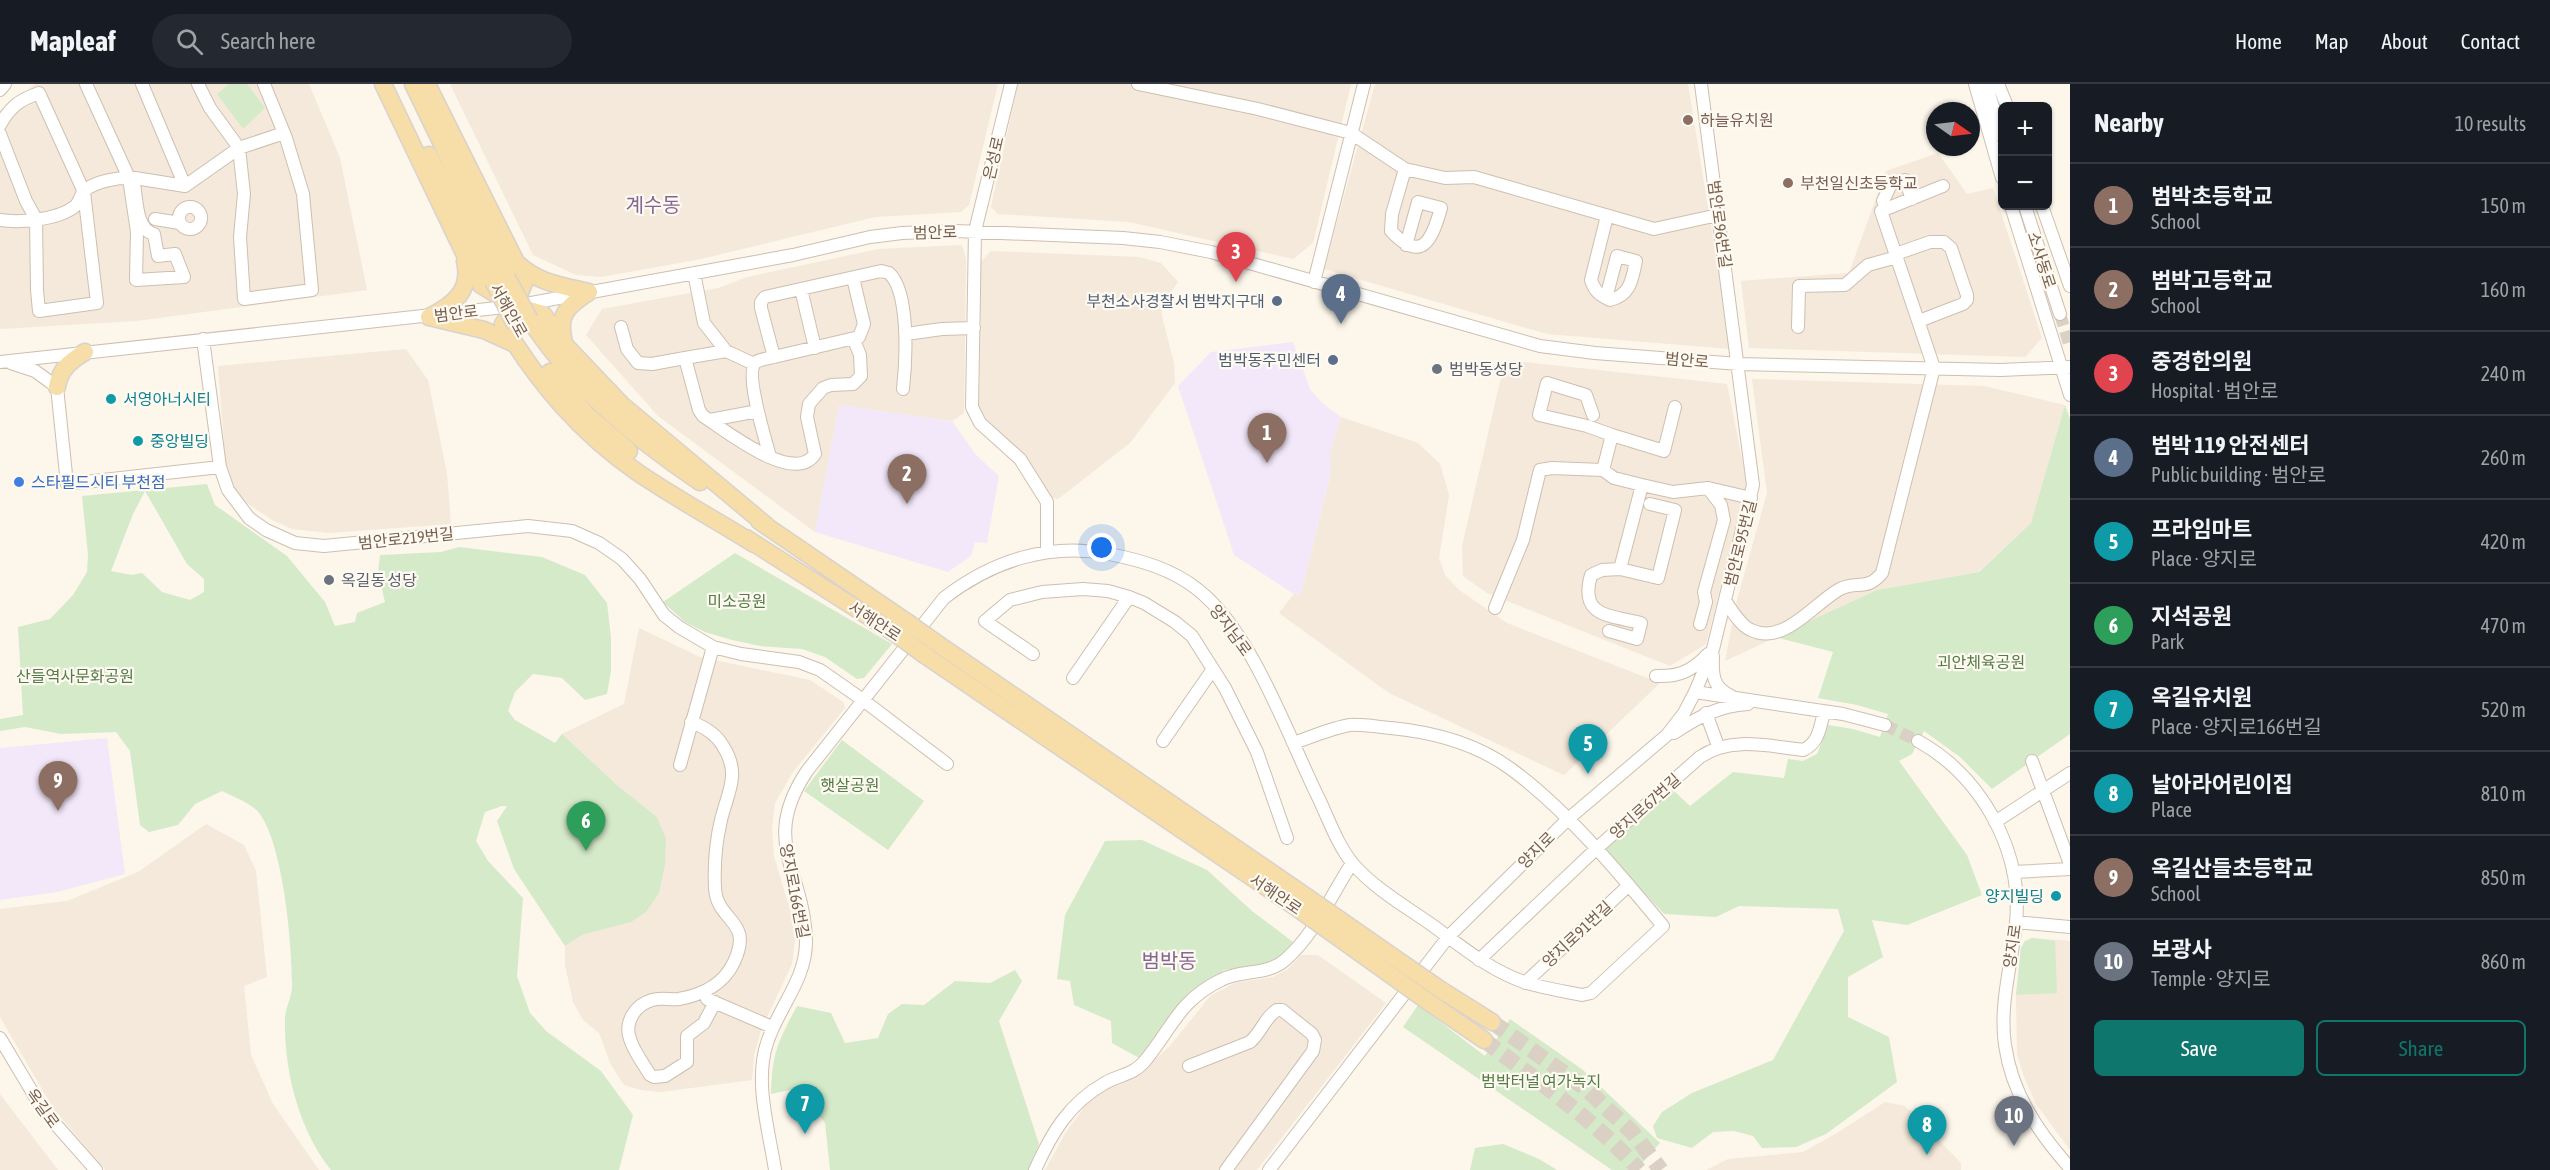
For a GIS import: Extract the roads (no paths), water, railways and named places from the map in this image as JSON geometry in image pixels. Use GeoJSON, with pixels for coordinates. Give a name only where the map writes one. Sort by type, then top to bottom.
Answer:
{"type":"FeatureCollection","features":[{"type":"Feature","properties":{"kind":"main road"},"geometry":{"type":"LineString","coordinates":[[383,84],[463,251],[482,285],[515,306],[543,314],[565,345],[622,405],[767,526]]}},
{"type":"Feature","properties":{"kind":"main road","name":"서해안로"},"geometry":{"type":"LineString","coordinates":[[394,84],[550,373],[602,429],[655,474],[754,544],[901,628]]}},
{"type":"Feature","properties":{"kind":"main road","name":"서해안로"},"geometry":{"type":"LineString","coordinates":[[413,84],[500,279]]}},
{"type":"Feature","properties":{"kind":"main road"},"geometry":{"type":"LineString","coordinates":[[427,84],[525,280],[515,306],[503,324],[515,344],[560,402],[603,445],[637,472],[754,544]]}},
{"type":"Feature","properties":{"kind":"main road"},"geometry":{"type":"LineString","coordinates":[[429,317],[450,304],[465,289],[468,271],[463,251]]}},
{"type":"Feature","properties":{"kind":"main road"},"geometry":{"type":"LineString","coordinates":[[516,262],[539,279],[589,292]]}},
{"type":"Feature","properties":{"kind":"main road"},"geometry":{"type":"LineString","coordinates":[[565,345],[561,320],[569,307],[589,292]]}},
{"type":"Feature","properties":{"kind":"main road"},"geometry":{"type":"LineString","coordinates":[[429,317],[484,330],[515,344]]}},
{"type":"Feature","properties":{"kind":"main road","name":"서해안로"},"geometry":{"type":"LineString","coordinates":[[523,323],[615,418],[669,461],[767,526],[931,649],[1302,903],[1492,1022]]}},
{"type":"Feature","properties":{"kind":"main road"},"geometry":{"type":"LineString","coordinates":[[57,387],[63,369],[85,352]]}},
{"type":"Feature","properties":{"kind":"main road","name":"서해안로"},"geometry":{"type":"LineString","coordinates":[[1302,903],[1430,1003],[1484,1040]]}},
{"type":"Feature","properties":{"kind":"street"},"geometry":{"type":"LineString","coordinates":[[0,90],[5,84]]}},
{"type":"Feature","properties":{"kind":"street"},"geometry":{"type":"LineString","coordinates":[[86,84],[132,178],[141,225],[148,233],[154,234],[158,256],[175,254],[184,277],[136,280],[137,232],[132,178]]}},
{"type":"Feature","properties":{"kind":"street"},"geometry":{"type":"LineString","coordinates":[[142,84],[185,186]]}},
{"type":"Feature","properties":{"kind":"street"},"geometry":{"type":"LineString","coordinates":[[198,84],[210,108],[239,148],[244,194],[240,237],[244,299],[312,290],[303,194],[284,133],[264,84]]}},
{"type":"Feature","properties":{"kind":"street","name":"은성로"},"geometry":{"type":"LineString","coordinates":[[975,231],[1011,84]]}},
{"type":"Feature","properties":{"kind":"street"},"geometry":{"type":"LineString","coordinates":[[1138,84],[1258,109],[1352,133],[1405,169],[1445,178],[1474,177],[1654,229],[1718,214]]}},
{"type":"Feature","properties":{"kind":"street"},"geometry":{"type":"LineString","coordinates":[[1314,282],[1364,84]]}},
{"type":"Feature","properties":{"kind":"street","name":"범안로96번길"},"geometry":{"type":"LineString","coordinates":[[1701,84],[1739,364]]}},
{"type":"Feature","properties":{"kind":"street"},"geometry":{"type":"LineString","coordinates":[[1975,84],[1998,164]]}},
{"type":"Feature","properties":{"kind":"street"},"geometry":{"type":"LineString","coordinates":[[1986,84],[1998,123]]}},
{"type":"Feature","properties":{"kind":"street"},"geometry":{"type":"LineString","coordinates":[[1998,84],[2005,102]]}},
{"type":"Feature","properties":{"kind":"street"},"geometry":{"type":"LineString","coordinates":[[0,125],[8,109],[41,88],[84,192],[97,303],[39,311],[36,219],[26,201],[0,134]]}},
{"type":"Feature","properties":{"kind":"street"},"geometry":{"type":"LineString","coordinates":[[0,220],[12,222],[46,218],[75,207],[84,192],[98,183],[132,178],[185,186],[239,148],[284,133]]}},
{"type":"Feature","properties":{"kind":"street"},"geometry":{"type":"LineString","coordinates":[[1405,169],[1392,214],[1391,231],[1406,244]]}},
{"type":"Feature","properties":{"kind":"street"},"geometry":{"type":"LineString","coordinates":[[1886,209],[1882,201],[1891,184],[1905,180],[1912,199]]}},
{"type":"Feature","properties":{"kind":"street"},"geometry":{"type":"LineString","coordinates":[[1726,602],[1749,629],[1764,634],[1785,629],[1842,588],[1873,583],[1882,573],[1934,368],[1881,211],[1942,186]]}},
{"type":"Feature","properties":{"kind":"street"},"geometry":{"type":"LineString","coordinates":[[2012,210],[2066,368],[2070,395]]}},
{"type":"Feature","properties":{"kind":"street","name":"소사동로"},"geometry":{"type":"LineString","coordinates":[[2026,210],[2060,314]]}},
{"type":"Feature","properties":{"kind":"street"},"geometry":{"type":"LineString","coordinates":[[2043,210],[2070,286]]}},
{"type":"Feature","properties":{"kind":"street"},"geometry":{"type":"LineString","coordinates":[[1606,298],[1594,289],[1591,280],[1607,216]]}},
{"type":"Feature","properties":{"kind":"street"},"geometry":{"type":"LineString","coordinates":[[155,219],[180,223]]}},
{"type":"Feature","properties":{"kind":"street","name":"범안로"},"geometry":{"type":"LineString","coordinates":[[975,231],[972,407],[980,423],[1020,459],[1047,502],[1047,551]]}},
{"type":"Feature","properties":{"kind":"street","name":"범안로"},"geometry":{"type":"LineString","coordinates":[[2,361],[515,306],[793,255],[870,237],[918,232],[975,231],[1123,238],[1160,242],[1211,252],[1540,346],[1595,353],[1739,364],[2001,370],[2066,368]]}},
{"type":"Feature","properties":{"kind":"street"},"geometry":{"type":"LineString","coordinates":[[1798,327],[1799,286],[1845,285],[1868,265],[1930,242],[1944,242],[1951,248],[1967,300],[1963,304],[1919,321]]}},
{"type":"Feature","properties":{"kind":"street"},"geometry":{"type":"LineString","coordinates":[[774,357],[760,302],[765,297],[881,271],[893,276],[898,287],[906,334],[903,389]]}},
{"type":"Feature","properties":{"kind":"street"},"geometry":{"type":"LineString","coordinates":[[694,273],[704,323],[726,351],[754,364],[774,357],[854,340],[863,331],[864,324],[853,278]]}},
{"type":"Feature","properties":{"kind":"street"},"geometry":{"type":"LineString","coordinates":[[801,289],[815,348]]}},
{"type":"Feature","properties":{"kind":"street"},"geometry":{"type":"LineString","coordinates":[[621,327],[627,349],[638,363],[652,364],[726,351]]}},
{"type":"Feature","properties":{"kind":"street"},"geometry":{"type":"LineString","coordinates":[[906,334],[942,328],[974,328]]}},
{"type":"Feature","properties":{"kind":"street","name":"범안로219번길"},"geometry":{"type":"LineString","coordinates":[[203,339],[220,467],[228,490],[249,518],[275,535],[303,544],[334,545],[528,526],[572,531],[599,543],[622,559],[635,572],[670,621],[713,647],[807,665],[832,678],[948,764]]}},
{"type":"Feature","properties":{"kind":"street"},"geometry":{"type":"LineString","coordinates":[[685,358],[699,410],[710,420],[770,457],[786,465],[794,465],[812,459],[815,447],[806,411],[815,395],[831,385],[853,384],[861,376],[860,355],[854,340]]}},
{"type":"Feature","properties":{"kind":"street","name":"범안로"},"geometry":{"type":"LineString","coordinates":[[2,361],[35,371],[57,387]]}},
{"type":"Feature","properties":{"kind":"street"},"geometry":{"type":"LineString","coordinates":[[754,364],[753,381],[758,411],[770,457]]}},
{"type":"Feature","properties":{"kind":"street","name":"범안로95번길"},"geometry":{"type":"LineString","coordinates":[[1695,692],[1713,649],[1753,486],[1739,364]]}},
{"type":"Feature","properties":{"kind":"street"},"geometry":{"type":"LineString","coordinates":[[1593,415],[1586,395],[1547,383],[1539,415],[1587,426],[1664,451],[1675,407]]}},
{"type":"Feature","properties":{"kind":"street"},"geometry":{"type":"LineString","coordinates":[[57,387],[67,484],[220,467]]}},
{"type":"Feature","properties":{"kind":"street"},"geometry":{"type":"LineString","coordinates":[[710,420],[758,411]]}},
{"type":"Feature","properties":{"kind":"street"},"geometry":{"type":"LineString","coordinates":[[1603,470],[1612,435]]}},
{"type":"Feature","properties":{"kind":"street"},"geometry":{"type":"LineString","coordinates":[[1495,608],[1523,540],[1540,470],[1552,468],[1603,470],[1614,478],[1673,492],[1708,488],[1751,498]]}},
{"type":"Feature","properties":{"kind":"street"},"geometry":{"type":"LineString","coordinates":[[1620,569],[1642,485]]}},
{"type":"Feature","properties":{"kind":"street"},"geometry":{"type":"LineString","coordinates":[[1701,624],[1706,602],[1704,592],[1724,520],[1721,505],[1708,488]]}},
{"type":"Feature","properties":{"kind":"street"},"geometry":{"type":"LineString","coordinates":[[1609,632],[1637,639],[1641,623],[1596,612],[1590,604],[1587,591],[1591,575],[1602,570],[1620,569],[1658,578],[1675,510],[1650,504]]}},
{"type":"Feature","properties":{"kind":"street","name":"양지남로"},"geometry":{"type":"LineString","coordinates":[[863,700],[944,598],[968,580],[1004,562],[1047,551],[1095,551],[1138,560],[1168,571],[1197,589],[1223,615],[1260,673],[1352,863],[1386,893],[1479,960],[1525,983],[1582,995],[1591,993],[1663,926],[1629,885]]}},
{"type":"Feature","properties":{"kind":"street"},"geometry":{"type":"LineString","coordinates":[[1032,654],[985,621],[1010,600],[1042,592],[1083,589],[1108,591],[1130,597],[1144,603],[1192,636],[1213,669],[1257,752],[1287,838]]}},
{"type":"Feature","properties":{"kind":"street"},"geometry":{"type":"LineString","coordinates":[[1073,678],[1130,597]]}},
{"type":"Feature","properties":{"kind":"street"},"geometry":{"type":"LineString","coordinates":[[680,765],[713,647]]}},
{"type":"Feature","properties":{"kind":"street"},"geometry":{"type":"LineString","coordinates":[[1656,676],[1680,676],[1713,649]]}},
{"type":"Feature","properties":{"kind":"street"},"geometry":{"type":"LineString","coordinates":[[1713,649],[1714,683],[1721,692],[1734,698]]}},
{"type":"Feature","properties":{"kind":"street"},"geometry":{"type":"LineString","coordinates":[[1163,741],[1213,669]]}},
{"type":"Feature","properties":{"kind":"street"},"geometry":{"type":"LineString","coordinates":[[1695,692],[1865,718],[1885,725]]}},
{"type":"Feature","properties":{"kind":"street","name":"양지로"},"geometry":{"type":"LineString","coordinates":[[1269,1170],[1448,937],[1567,820],[1667,735],[1684,713],[1695,692]]}},
{"type":"Feature","properties":{"kind":"street","name":"양지로166번길"},"geometry":{"type":"LineString","coordinates":[[775,1170],[762,1074],[766,1046],[772,1027],[799,977],[806,943],[801,907],[786,849],[785,829],[790,799],[807,771],[863,700]]}},
{"type":"Feature","properties":{"kind":"street"},"geometry":{"type":"LineString","coordinates":[[1646,753],[1706,713],[1739,705],[1770,703]]}},
{"type":"Feature","properties":{"kind":"street","name":"양지로67번길"},"geometry":{"type":"LineString","coordinates":[[1479,960],[1596,849],[1700,757],[1731,743],[1803,750],[1812,746],[1817,738],[1824,712]]}},
{"type":"Feature","properties":{"kind":"street"},"geometry":{"type":"LineString","coordinates":[[1706,713],[1718,747]]}},
{"type":"Feature","properties":{"kind":"street"},"geometry":{"type":"LineString","coordinates":[[691,722],[719,739],[732,763],[732,786],[721,821],[718,840],[715,889],[721,907],[737,928],[741,941],[729,972],[708,990],[678,999],[653,1000],[638,1007],[632,1015],[628,1030],[630,1040],[650,1075],[665,1076],[687,1062],[687,1036],[704,1023],[710,1000],[772,1027]]}},
{"type":"Feature","properties":{"kind":"street"},"geometry":{"type":"LineString","coordinates":[[1293,743],[1351,725],[1433,734],[1472,748],[1510,768],[1567,820],[1629,885]]}},
{"type":"Feature","properties":{"kind":"street","name":"양지로"},"geometry":{"type":"LineString","coordinates":[[1918,741],[1947,759],[1962,773],[1980,795],[2005,845],[2013,872],[2017,900],[2004,1006],[2005,1044],[2013,1077],[2027,1112],[2046,1141],[2070,1168]]}},
{"type":"Feature","properties":{"kind":"street"},"geometry":{"type":"LineString","coordinates":[[2032,761],[2070,864]]}},
{"type":"Feature","properties":{"kind":"street"},"geometry":{"type":"LineString","coordinates":[[1995,822],[2070,773]]}},
{"type":"Feature","properties":{"kind":"street"},"geometry":{"type":"LineString","coordinates":[[1035,1170],[1060,1121],[1073,1107],[1106,1082],[1134,1071],[1144,1063],[1183,1006],[1221,980],[1275,967],[1286,959],[1302,941],[1352,863]]}},
{"type":"Feature","properties":{"kind":"street"},"geometry":{"type":"LineString","coordinates":[[2013,872],[2070,869]]}},
{"type":"Feature","properties":{"kind":"street","name":"양지로91번길"},"geometry":{"type":"LineString","coordinates":[[1525,983],[1629,885]]}},
{"type":"Feature","properties":{"kind":"street"},"geometry":{"type":"LineString","coordinates":[[2016,922],[2070,927]]}},
{"type":"Feature","properties":{"kind":"street"},"geometry":{"type":"LineString","coordinates":[[1189,1066],[1250,1042],[1257,1036],[1272,1013],[1277,1010],[1312,1034],[1315,1040],[1313,1051],[1226,1170]]}},
{"type":"Feature","properties":{"kind":"street","name":"옥길로"},"geometry":{"type":"LineString","coordinates":[[0,1038],[5,1060],[56,1127],[96,1170]]}},
{"type":"Feature","properties":{"kind":"tunnel"},"geometry":{"type":"LineString","coordinates":[[2060,314],[2070,347]]}},
{"type":"Feature","properties":{"kind":"tunnel"},"geometry":{"type":"LineString","coordinates":[[1885,725],[1918,741]]}},
{"type":"Feature","properties":{"kind":"tunnel"},"geometry":{"type":"LineString","coordinates":[[1492,1022],[1584,1087],[1633,1133],[1661,1170]]}},
{"type":"Feature","properties":{"kind":"tunnel"},"geometry":{"type":"LineString","coordinates":[[1484,1040],[1585,1118],[1639,1170]]}},
{"type":"Feature","properties":{"kind":"place","name":"하늘유치원"},"geometry":{"type":"Point","coordinates":[1688,120]}},
{"type":"Feature","properties":{"kind":"place","name":"부천일신초등학교"},"geometry":{"type":"Point","coordinates":[1788,183]}},
{"type":"Feature","properties":{"kind":"place","name":"중경한의원"},"geometry":{"type":"Point","coordinates":[1236,282]}},
{"type":"Feature","properties":{"kind":"place","name":"부천소사경찰서 범박지구대"},"geometry":{"type":"Point","coordinates":[1277,301]}},
{"type":"Feature","properties":{"kind":"place","name":"범박 119 안전센터"},"geometry":{"type":"Point","coordinates":[1341,324]}},
{"type":"Feature","properties":{"kind":"place","name":"범박동주민센터"},"geometry":{"type":"Point","coordinates":[1333,360]}},
{"type":"Feature","properties":{"kind":"place","name":"범박동성당"},"geometry":{"type":"Point","coordinates":[1437,369]}},
{"type":"Feature","properties":{"kind":"place","name":"서영아너시티"},"geometry":{"type":"Point","coordinates":[111,399]}},
{"type":"Feature","properties":{"kind":"place","name":"중앙빌딩"},"geometry":{"type":"Point","coordinates":[138,441]}},
{"type":"Feature","properties":{"kind":"place","name":"범박초등학교"},"geometry":{"type":"Point","coordinates":[1267,463]}},
{"type":"Feature","properties":{"kind":"place","name":"스타필드시티 부천점"},"geometry":{"type":"Point","coordinates":[19,482]}},
{"type":"Feature","properties":{"kind":"place","name":"범박고등학교"},"geometry":{"type":"Point","coordinates":[907,504]}},
{"type":"Feature","properties":{"kind":"place","name":"옥길동 성당"},"geometry":{"type":"Point","coordinates":[329,580]}},
{"type":"Feature","properties":{"kind":"place","name":"프라임마트"},"geometry":{"type":"Point","coordinates":[1588,774]}},
{"type":"Feature","properties":{"kind":"place","name":"옥길산들초등학교"},"geometry":{"type":"Point","coordinates":[58,811]}},
{"type":"Feature","properties":{"kind":"place","name":"지석공원"},"geometry":{"type":"Point","coordinates":[586,851]}},
{"type":"Feature","properties":{"kind":"place","name":"양지빌딩"},"geometry":{"type":"Point","coordinates":[2056,896]}},
{"type":"Feature","properties":{"kind":"place","name":"옥길유치원"},"geometry":{"type":"Point","coordinates":[805,1134]}},
{"type":"Feature","properties":{"kind":"place","name":"보광사"},"geometry":{"type":"Point","coordinates":[2014,1146]}},
{"type":"Feature","properties":{"kind":"place","name":"날아라어린이집"},"geometry":{"type":"Point","coordinates":[1927,1155]}},
{"type":"Feature","properties":{"kind":"district","name":"계수동"},"geometry":{"type":"Point","coordinates":[653,205]}},
{"type":"Feature","properties":{"kind":"district","name":"범박동"},"geometry":{"type":"Point","coordinates":[1169,961]}},
{"type":"Feature","properties":{"kind":"park label","name":"미소공원"},"geometry":{"type":"Point","coordinates":[737,601]}},
{"type":"Feature","properties":{"kind":"park label","name":"괴안체육공원"},"geometry":{"type":"Point","coordinates":[1981,662]}},
{"type":"Feature","properties":{"kind":"park label","name":"산들역사문화공원"},"geometry":{"type":"Point","coordinates":[75,676]}},
{"type":"Feature","properties":{"kind":"park label","name":"햇살공원"},"geometry":{"type":"Point","coordinates":[850,785]}},
{"type":"Feature","properties":{"kind":"park label","name":"범박터널 여가녹지"},"geometry":{"type":"Point","coordinates":[1541,1081]}}]}
